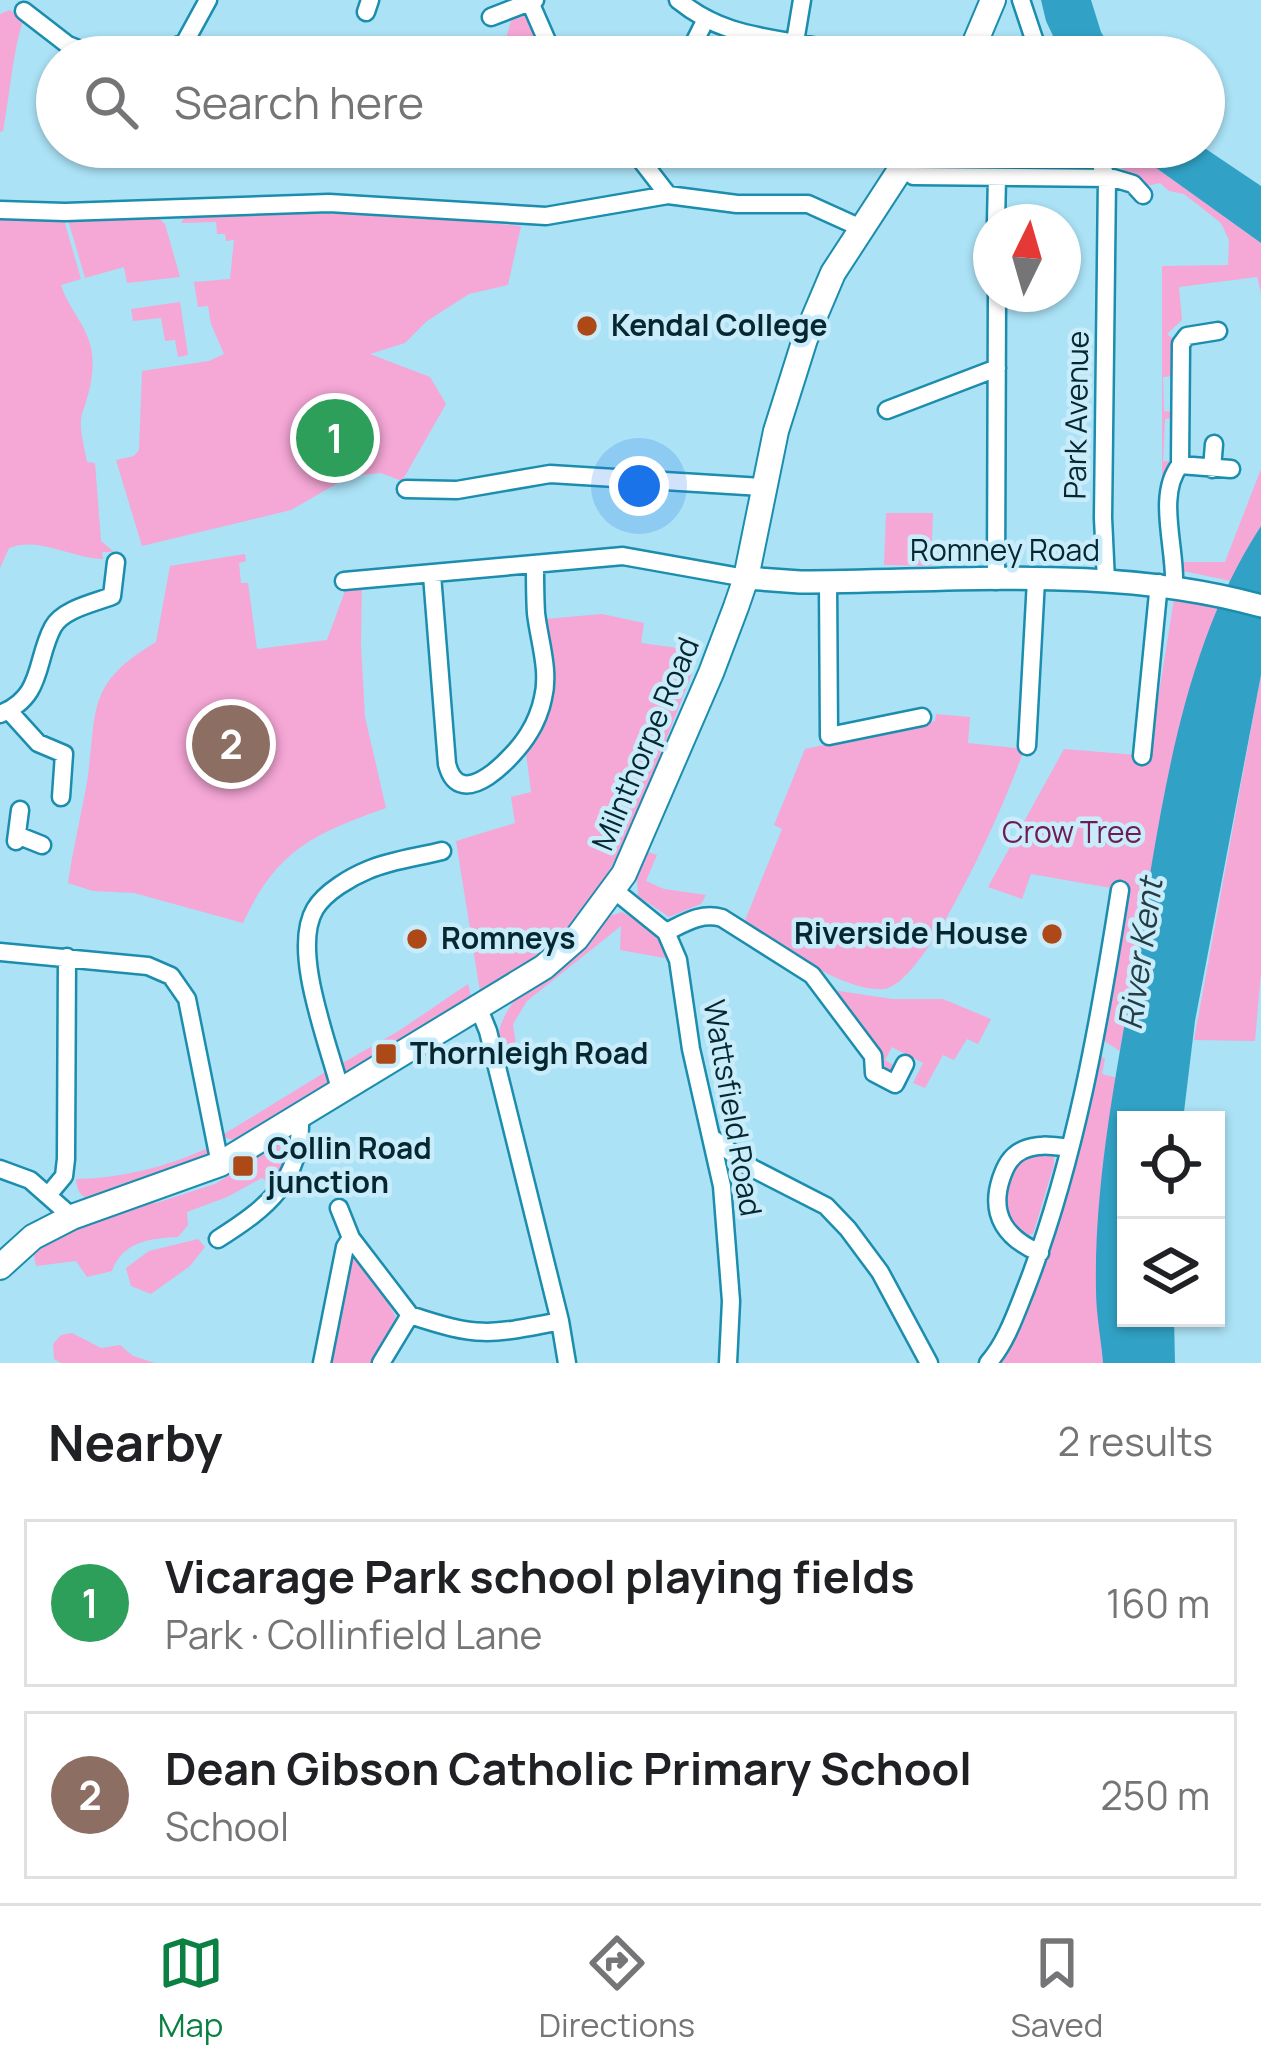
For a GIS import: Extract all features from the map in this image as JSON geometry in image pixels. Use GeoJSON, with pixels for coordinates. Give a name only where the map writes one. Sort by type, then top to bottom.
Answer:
{"type":"FeatureCollection","features":[{"type":"Feature","properties":{"kind":"highway"},"geometry":{"type":"LineString","coordinates":[[978,36],[993,0]]}},
{"type":"Feature","properties":{"kind":"highway","name":"Milnthorpe Road"},"geometry":{"type":"LineString","coordinates":[[0,1267],[33,1237],[72,1217],[220,1164],[479,1009],[544,967],[576,939],[614,890],[639,845],[746,578],[782,408],[805,339],[833,273],[901,168]]}},
{"type":"Feature","properties":{"kind":"main road","name":"Romney Road"},"geometry":{"type":"LineString","coordinates":[[746,578],[1166,584],[1261,606]]}},
{"type":"Feature","properties":{"kind":"street"},"geometry":{"type":"LineString","coordinates":[[188,36],[208,0]]}},
{"type":"Feature","properties":{"kind":"street"},"geometry":{"type":"LineString","coordinates":[[679,0],[704,21],[754,36]]}},
{"type":"Feature","properties":{"kind":"street"},"geometry":{"type":"LineString","coordinates":[[796,36],[802,0]]}},
{"type":"Feature","properties":{"kind":"street"},"geometry":{"type":"LineString","coordinates":[[1021,0],[1033,36]]}},
{"type":"Feature","properties":{"kind":"street"},"geometry":{"type":"LineString","coordinates":[[491,16],[532,1],[546,36]]}},
{"type":"Feature","properties":{"kind":"street"},"geometry":{"type":"LineString","coordinates":[[25,11],[57,36]]}},
{"type":"Feature","properties":{"kind":"street"},"geometry":{"type":"LineString","coordinates":[[697,36],[704,21]]}},
{"type":"Feature","properties":{"kind":"street"},"geometry":{"type":"LineString","coordinates":[[647,168],[668,196]]}},
{"type":"Feature","properties":{"kind":"street"},"geometry":{"type":"LineString","coordinates":[[1103,168],[1107,178]]}},
{"type":"Feature","properties":{"kind":"street"},"geometry":{"type":"LineString","coordinates":[[913,176],[1107,178],[1133,184],[1143,196]]}},
{"type":"Feature","properties":{"kind":"street"},"geometry":{"type":"LineString","coordinates":[[996,204],[997,178]]}},
{"type":"Feature","properties":{"kind":"street","name":"Park Avenue"},"geometry":{"type":"LineString","coordinates":[[1106,581],[1107,178]]}},
{"type":"Feature","properties":{"kind":"street"},"geometry":{"type":"LineString","coordinates":[[0,210],[329,203],[547,216],[668,196],[737,204],[808,204],[862,228]]}},
{"type":"Feature","properties":{"kind":"street"},"geometry":{"type":"LineString","coordinates":[[996,581],[997,312]]}},
{"type":"Feature","properties":{"kind":"street"},"geometry":{"type":"LineString","coordinates":[[1142,756],[1166,584],[1171,477],[1180,465],[1181,344],[1187,336],[1218,331]]}},
{"type":"Feature","properties":{"kind":"street"},"geometry":{"type":"LineString","coordinates":[[887,410],[997,368]]}},
{"type":"Feature","properties":{"kind":"street"},"geometry":{"type":"LineString","coordinates":[[1212,469],[1214,444]]}},
{"type":"Feature","properties":{"kind":"street"},"geometry":{"type":"LineString","coordinates":[[1180,465],[1232,469]]}},
{"type":"Feature","properties":{"kind":"street"},"geometry":{"type":"LineString","coordinates":[[406,490],[457,490],[550,474],[763,487]]}},
{"type":"Feature","properties":{"kind":"street"},"geometry":{"type":"LineString","coordinates":[[344,580],[623,556],[746,578]]}},
{"type":"Feature","properties":{"kind":"street"},"geometry":{"type":"LineString","coordinates":[[61,796],[64,754],[38,743],[4,713],[39,680],[53,626],[64,615],[112,596],[116,562]]}},
{"type":"Feature","properties":{"kind":"street"},"geometry":{"type":"LineString","coordinates":[[432,575],[447,764],[450,775],[469,784],[482,782],[506,761],[530,733],[544,697],[535,565]]}},
{"type":"Feature","properties":{"kind":"street"},"geometry":{"type":"LineString","coordinates":[[1027,746],[1036,580]]}},
{"type":"Feature","properties":{"kind":"street"},"geometry":{"type":"LineString","coordinates":[[828,582],[829,736],[922,717]]}},
{"type":"Feature","properties":{"kind":"street"},"geometry":{"type":"LineString","coordinates":[[14,828],[41,845]]}},
{"type":"Feature","properties":{"kind":"street"},"geometry":{"type":"LineString","coordinates":[[341,1093],[308,966],[305,939],[316,907],[340,885],[369,869],[442,851]]}},
{"type":"Feature","properties":{"kind":"street"},"geometry":{"type":"LineString","coordinates":[[614,890],[666,932],[695,918],[722,918],[812,975],[874,1056],[874,1073],[895,1084],[905,1064]]}},
{"type":"Feature","properties":{"kind":"street"},"geometry":{"type":"LineString","coordinates":[[988,1363],[1016,1315],[1040,1253],[1070,1148],[1120,890]]}},
{"type":"Feature","properties":{"kind":"street","name":"Wattsfield Road"},"geometry":{"type":"LineString","coordinates":[[666,932],[678,960],[691,1049],[722,1186],[731,1301],[728,1363]]}},
{"type":"Feature","properties":{"kind":"street"},"geometry":{"type":"LineString","coordinates":[[0,952],[148,966],[178,984],[187,999],[220,1164]]}},
{"type":"Feature","properties":{"kind":"street"},"geometry":{"type":"LineString","coordinates":[[49,1194],[64,1176],[66,1159],[68,957]]}},
{"type":"Feature","properties":{"kind":"street"},"geometry":{"type":"LineString","coordinates":[[479,1009],[567,1363]]}},
{"type":"Feature","properties":{"kind":"street"},"geometry":{"type":"LineString","coordinates":[[218,1239],[275,1196],[290,1175],[298,1152],[300,1118]]}},
{"type":"Feature","properties":{"kind":"street"},"geometry":{"type":"LineString","coordinates":[[712,1138],[752,1168],[826,1206],[854,1234],[929,1363]]}},
{"type":"Feature","properties":{"kind":"street"},"geometry":{"type":"LineString","coordinates":[[1040,1253],[1018,1244],[1001,1224],[998,1187],[1004,1168],[1017,1152],[1044,1145],[1070,1148]]}},
{"type":"Feature","properties":{"kind":"street"},"geometry":{"type":"LineString","coordinates":[[722,1186],[752,1168]]}},
{"type":"Feature","properties":{"kind":"street"},"geometry":{"type":"LineString","coordinates":[[0,1169],[30,1180],[72,1217]]}},
{"type":"Feature","properties":{"kind":"street"},"geometry":{"type":"LineString","coordinates":[[339,1208],[351,1238],[410,1316],[485,1335],[560,1321]]}},
{"type":"Feature","properties":{"kind":"street"},"geometry":{"type":"LineString","coordinates":[[322,1363],[345,1247],[351,1238]]}},
{"type":"Feature","properties":{"kind":"street"},"geometry":{"type":"LineString","coordinates":[[380,1363],[410,1316]]}},
{"type":"Feature","properties":{"kind":"green space"},"geometry":{"type":"Polygon","coordinates":[[[10,10],[23,20],[0,132],[0,14],[10,10]]]}},
{"type":"Feature","properties":{"kind":"green space"},"geometry":{"type":"Polygon","coordinates":[[[529,11],[537,29],[534,36],[506,36],[512,18],[529,11]]]}},
{"type":"Feature","properties":{"kind":"green space"},"geometry":{"type":"Polygon","coordinates":[[[1122,168],[1156,168],[1261,243],[1261,293],[1257,277],[1179,287],[1182,320],[1167,334],[1175,340],[1174,376],[1163,377],[1164,411],[1175,412],[1175,418],[1165,419],[1163,461],[1175,462],[1168,562],[1162,563],[1162,266],[1228,265],[1229,240],[1221,223],[1184,194],[1160,183],[1142,187],[1122,168]]]}},
{"type":"Feature","properties":{"kind":"green space"},"geometry":{"type":"Polygon","coordinates":[[[187,214],[394,214],[521,226],[508,285],[469,294],[427,321],[405,343],[370,354],[430,377],[446,404],[402,481],[381,473],[350,476],[291,510],[142,546],[116,460],[139,450],[142,371],[209,361],[224,354],[208,306],[198,307],[194,282],[230,279],[234,240],[226,241],[225,234],[217,234],[216,222],[181,223],[187,214]]]}},
{"type":"Feature","properties":{"kind":"green space"},"geometry":{"type":"Polygon","coordinates":[[[155,215],[165,224],[180,277],[127,283],[124,267],[85,278],[68,220],[155,215]]]}},
{"type":"Feature","properties":{"kind":"green space"},"geometry":{"type":"Polygon","coordinates":[[[0,218],[64,220],[81,279],[61,285],[91,348],[92,377],[81,425],[87,462],[95,463],[101,541],[114,552],[102,552],[103,559],[21,545],[9,548],[0,568],[0,218]]]}},
{"type":"Feature","properties":{"kind":"green space"},"geometry":{"type":"Polygon","coordinates":[[[180,302],[188,355],[178,357],[175,340],[165,341],[161,318],[133,321],[131,309],[180,302]]]}},
{"type":"Feature","properties":{"kind":"green space"},"geometry":{"type":"Polygon","coordinates":[[[1261,469],[1261,526],[1231,581],[1183,571],[1182,562],[1225,562],[1261,469]]]}},
{"type":"Feature","properties":{"kind":"green space"},"geometry":{"type":"Polygon","coordinates":[[[886,513],[933,513],[931,566],[884,565],[886,513]]]}},
{"type":"Feature","properties":{"kind":"green space"},"geometry":{"type":"Polygon","coordinates":[[[245,554],[246,561],[239,563],[241,583],[248,583],[257,649],[327,640],[345,591],[362,583],[365,717],[386,808],[300,848],[269,878],[243,923],[134,893],[93,891],[68,883],[95,717],[105,686],[133,657],[156,642],[170,566],[245,554]]]}},
{"type":"Feature","properties":{"kind":"green space","name":"Crow Tree"},"geometry":{"type":"Polygon","coordinates":[[[1174,599],[1220,608],[1173,763],[1120,1051],[1101,1039],[1128,891],[1031,874],[1022,899],[988,887],[1064,749],[1149,756],[1174,599]]]}},
{"type":"Feature","properties":{"kind":"green space"},"geometry":{"type":"Polygon","coordinates":[[[602,614],[644,623],[641,643],[693,650],[690,658],[697,660],[636,818],[603,884],[605,897],[527,968],[481,998],[456,841],[515,823],[511,797],[531,792],[526,753],[538,733],[545,619],[602,614]]]}},
{"type":"Feature","properties":{"kind":"green space"},"geometry":{"type":"Polygon","coordinates":[[[1261,675],[1261,972],[1255,1041],[1194,1040],[1261,675]]]}},
{"type":"Feature","properties":{"kind":"green space"},"geometry":{"type":"Polygon","coordinates":[[[936,714],[970,717],[968,743],[1024,749],[965,883],[922,956],[902,979],[884,989],[850,983],[744,923],[782,829],[774,825],[805,749],[935,721],[936,714]]]}},
{"type":"Feature","properties":{"kind":"green space"},"geometry":{"type":"Polygon","coordinates":[[[648,852],[657,855],[646,881],[664,889],[706,895],[701,904],[669,917],[638,896],[637,876],[648,852]]]}},
{"type":"Feature","properties":{"kind":"green space"},"geometry":{"type":"Polygon","coordinates":[[[622,912],[656,936],[665,958],[620,950],[621,926],[527,1001],[513,1024],[517,1052],[500,1054],[498,1035],[517,997],[607,917],[622,912]]]}},
{"type":"Feature","properties":{"kind":"green space"},"geometry":{"type":"Polygon","coordinates":[[[468,984],[473,1004],[342,1077],[339,1065],[468,984]]]}},
{"type":"Feature","properties":{"kind":"green space"},"geometry":{"type":"Polygon","coordinates":[[[833,990],[892,999],[943,999],[991,1019],[978,1044],[967,1039],[954,1060],[943,1055],[925,1088],[913,1083],[923,1063],[892,1047],[885,1060],[895,1066],[888,1073],[883,1071],[833,990]]]}},
{"type":"Feature","properties":{"kind":"green space"},"geometry":{"type":"Polygon","coordinates":[[[1099,1055],[1105,1059],[1102,1074],[1117,1078],[1103,1170],[1096,1291],[1103,1363],[998,1363],[1024,1313],[1099,1055]]]}},
{"type":"Feature","properties":{"kind":"green space"},"geometry":{"type":"Polygon","coordinates":[[[327,1071],[331,1087],[243,1142],[226,1138],[224,1134],[327,1071]]]}},
{"type":"Feature","properties":{"kind":"green space"},"geometry":{"type":"Polygon","coordinates":[[[291,1131],[305,1145],[300,1174],[292,1184],[272,1186],[262,1178],[187,1212],[188,1225],[178,1237],[130,1248],[112,1271],[87,1277],[76,1261],[36,1266],[33,1250],[59,1233],[127,1204],[156,1203],[215,1184],[285,1140],[291,1131]]]}},
{"type":"Feature","properties":{"kind":"green space"},"geometry":{"type":"Polygon","coordinates":[[[208,1148],[205,1162],[94,1200],[77,1187],[76,1179],[144,1170],[208,1148]]]}},
{"type":"Feature","properties":{"kind":"green space"},"geometry":{"type":"Polygon","coordinates":[[[1043,1150],[1054,1156],[1054,1165],[1033,1234],[1018,1237],[1002,1211],[1015,1159],[1043,1150]]]}},
{"type":"Feature","properties":{"kind":"green space"},"geometry":{"type":"Polygon","coordinates":[[[198,1239],[205,1247],[190,1266],[151,1294],[131,1286],[126,1268],[149,1251],[198,1239]]]}},
{"type":"Feature","properties":{"kind":"green space"},"geometry":{"type":"Polygon","coordinates":[[[348,1258],[362,1258],[396,1317],[372,1363],[328,1363],[348,1258]]]}},
{"type":"Feature","properties":{"kind":"green space"},"geometry":{"type":"Polygon","coordinates":[[[72,1333],[101,1348],[120,1345],[133,1356],[155,1363],[61,1363],[54,1359],[53,1344],[61,1335],[72,1333]]]}},
{"type":"Feature","properties":{"kind":"water"},"geometry":{"type":"Polygon","coordinates":[[[1041,0],[1091,0],[1103,36],[1053,36],[1041,0]]]}},
{"type":"Feature","properties":{"kind":"water"},"geometry":{"type":"Polygon","coordinates":[[[1225,162],[1261,186],[1261,243],[1156,168],[1225,168],[1225,162]]]}},
{"type":"Feature","properties":{"kind":"water","name":"River Kent"},"geometry":{"type":"Polygon","coordinates":[[[1261,526],[1261,675],[1195,1021],[1184,1111],[1117,1111],[1117,1327],[1174,1327],[1175,1363],[1103,1363],[1096,1248],[1115,1079],[1165,788],[1192,678],[1233,574],[1261,526]]]}},
{"type":"Feature","properties":{"kind":"place","name":"Kendal College"},"geometry":{"type":"Point","coordinates":[587,326]}},
{"type":"Feature","properties":{"kind":"place","name":"Vicarage Park school playing fields"},"geometry":{"type":"Point","coordinates":[335,438]}},
{"type":"Feature","properties":{"kind":"place","name":"Dean Gibson Catholic Primary School"},"geometry":{"type":"Point","coordinates":[231,744]}},
{"type":"Feature","properties":{"kind":"place","name":"Riverside House"},"geometry":{"type":"Point","coordinates":[1052,934]}},
{"type":"Feature","properties":{"kind":"place","name":"Romneys"},"geometry":{"type":"Point","coordinates":[417,939]}},
{"type":"Feature","properties":{"kind":"place","name":"Thornleigh Road"},"geometry":{"type":"Point","coordinates":[386,1054]}},
{"type":"Feature","properties":{"kind":"place","name":"Collin Road junction"},"geometry":{"type":"Point","coordinates":[243,1166]}}]}
